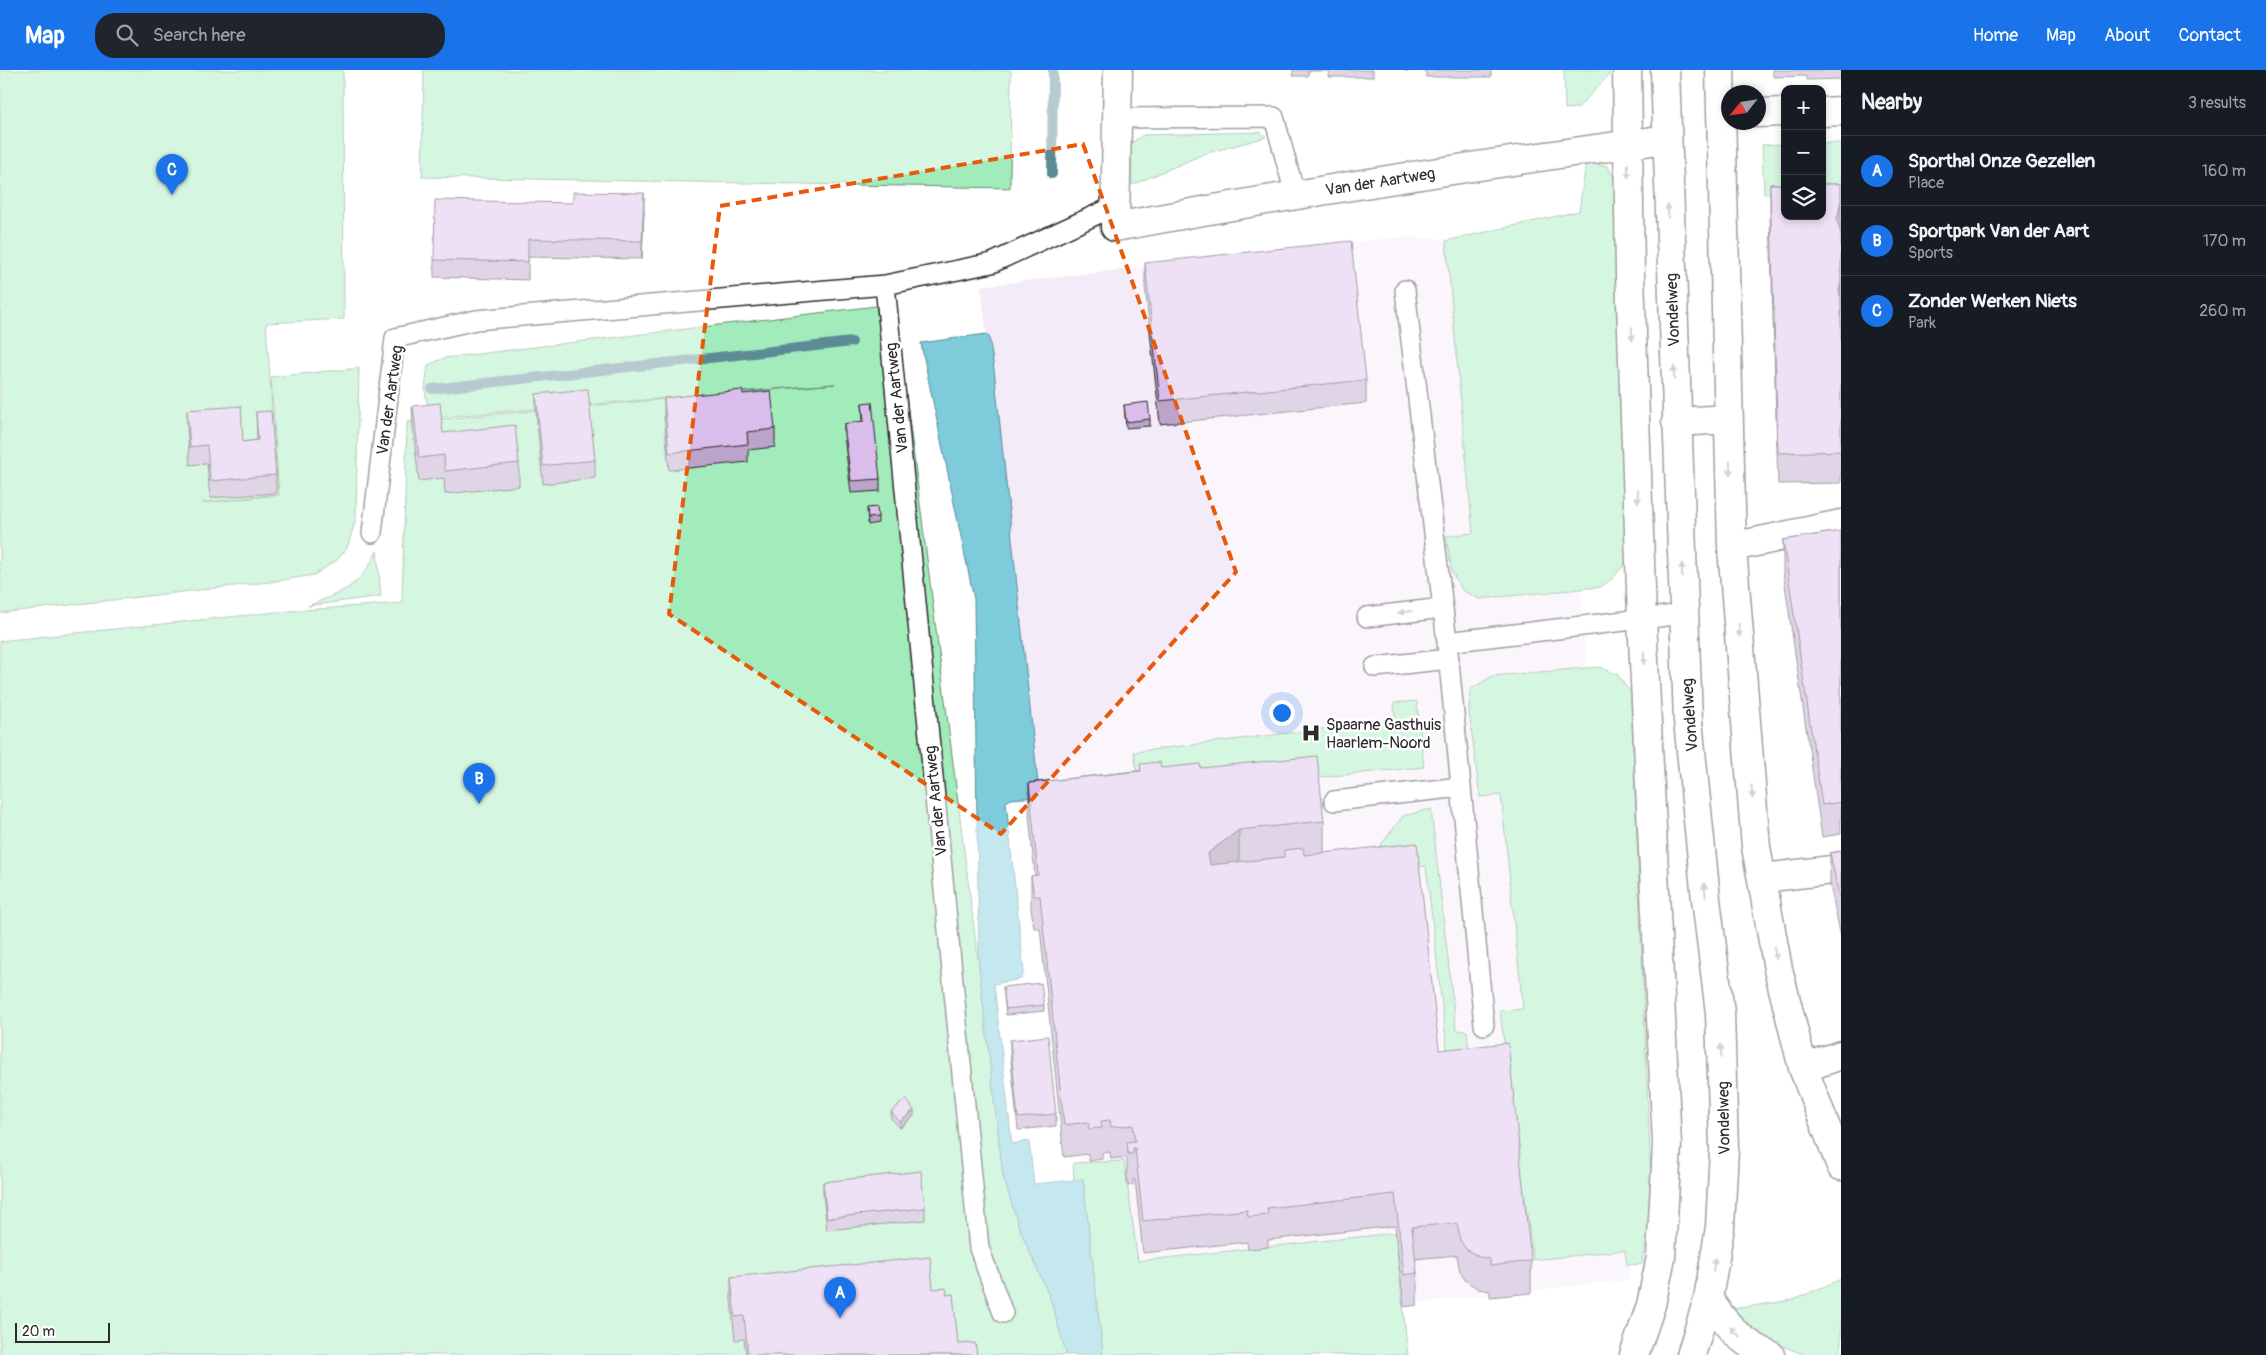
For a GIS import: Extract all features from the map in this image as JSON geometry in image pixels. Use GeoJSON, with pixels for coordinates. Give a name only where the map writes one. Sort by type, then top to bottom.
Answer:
{"type":"FeatureCollection","features":[{"type":"Feature","properties":{"kind":"main road","name":"Van der Aartweg"},"geometry":{"type":"LineString","coordinates":[[1118,70],[1115,226],[1295,194],[1667,139]]}},
{"type":"Feature","properties":{"kind":"main road"},"geometry":{"type":"LineString","coordinates":[[1627,70],[1627,145],[1642,618],[1667,1145],[1661,1257],[1651,1305],[1634,1355]]}},
{"type":"Feature","properties":{"kind":"main road","name":"Vondelweg"},"geometry":{"type":"LineString","coordinates":[[1665,70],[1688,721],[1720,1013],[1723,1082],[1724,1149],[1720,1227],[1708,1299],[1692,1355]]}},
{"type":"Feature","properties":{"kind":"main road"},"geometry":{"type":"LineString","coordinates":[[1720,70],[1722,85]]}},
{"type":"Feature","properties":{"kind":"main road"},"geometry":{"type":"LineString","coordinates":[[1766,113],[1781,112]]}},
{"type":"Feature","properties":{"kind":"main road"},"geometry":{"type":"LineString","coordinates":[[1826,112],[1841,112]]}},
{"type":"Feature","properties":{"kind":"main road"},"geometry":{"type":"LineString","coordinates":[[1725,130],[1732,547],[1756,847],[1778,969],[1803,1068],[1841,1166]]}},
{"type":"Feature","properties":{"kind":"main road"},"geometry":{"type":"LineString","coordinates":[[1676,422],[1729,419]]}},
{"type":"Feature","properties":{"kind":"main road"},"geometry":{"type":"LineString","coordinates":[[1732,547],[1841,524]]}},
{"type":"Feature","properties":{"kind":"main road"},"geometry":{"type":"LineString","coordinates":[[1763,878],[1841,869]]}},
{"type":"Feature","properties":{"kind":"main road"},"geometry":{"type":"LineString","coordinates":[[1803,1068],[1841,1055]]}},
{"type":"Feature","properties":{"kind":"main road"},"geometry":{"type":"LineString","coordinates":[[1708,1299],[1724,1322],[1750,1346],[1770,1355]]}},
{"type":"Feature","properties":{"kind":"lane"},"geometry":{"type":"LineString","coordinates":[[1117,118],[1274,117],[1295,194]]}},
{"type":"Feature","properties":{"kind":"lane","name":"Van der Aartweg"},"geometry":{"type":"LineString","coordinates":[[372,533],[395,338],[476,320],[885,285],[992,263],[1115,206]]}},
{"type":"Feature","properties":{"kind":"lane","name":"Van der Aartweg"},"geometry":{"type":"LineString","coordinates":[[885,285],[979,1248],[1002,1313]]}},
{"type":"Feature","properties":{"kind":"lane"},"geometry":{"type":"LineString","coordinates":[[1405,290],[1448,651],[1484,1025]]}},
{"type":"Feature","properties":{"kind":"lane"},"geometry":{"type":"LineString","coordinates":[[1368,617],[1443,608]]}},
{"type":"Feature","properties":{"kind":"lane"},"geometry":{"type":"LineString","coordinates":[[1375,667],[1448,651],[1642,618],[1683,614]]}},
{"type":"Feature","properties":{"kind":"lane"},"geometry":{"type":"LineString","coordinates":[[1334,801],[1461,787]]}},
{"type":"Feature","properties":{"kind":"highlighted area"},"geometry":{"type":"Polygon","coordinates":[[[1083,144],[1236,572],[1001,834],[669,614],[720,206],[1083,144]]]}},
{"type":"Feature","properties":{"kind":"shaded area","name":"Spaarne Gasthuis Haarlem-Noord"},"geometry":{"type":"Polygon","coordinates":[[[1399,237],[1557,243],[1629,1280],[1426,1302],[1099,1325],[981,286],[1399,237]]]}},
{"type":"Feature","properties":{"kind":"green space"},"geometry":{"type":"Polygon","coordinates":[[[0,70],[343,70],[344,319],[266,323],[278,494],[202,503],[279,495],[271,377],[359,368],[356,519],[347,548],[337,560],[314,575],[269,582],[0,613],[0,70]]]}},
{"type":"Feature","properties":{"kind":"green space"},"geometry":{"type":"Polygon","coordinates":[[[424,70],[1011,70],[1010,188],[422,177],[424,70]]]}},
{"type":"Feature","properties":{"kind":"green space"},"geometry":{"type":"Polygon","coordinates":[[[1564,70],[1609,70],[1609,75],[1578,108],[1565,109],[1564,70]]]}},
{"type":"Feature","properties":{"kind":"green space"},"geometry":{"type":"Polygon","coordinates":[[[1261,132],[1266,137],[1204,154],[1132,185],[1131,143],[1143,135],[1261,132]]]}},
{"type":"Feature","properties":{"kind":"green space"},"geometry":{"type":"Polygon","coordinates":[[[1826,143],[1841,143],[1841,191],[1826,192],[1826,143]]]}},
{"type":"Feature","properties":{"kind":"green space"},"geometry":{"type":"Polygon","coordinates":[[[1781,144],[1781,193],[1764,194],[1762,145],[1781,144]]]}},
{"type":"Feature","properties":{"kind":"green space"},"geometry":{"type":"Polygon","coordinates":[[[1586,163],[1608,166],[1617,184],[1627,562],[1613,578],[1601,587],[1479,599],[1462,590],[1452,572],[1446,536],[1473,533],[1446,241],[1579,211],[1586,163]]]}},
{"type":"Feature","properties":{"kind":"green space"},"geometry":{"type":"Polygon","coordinates":[[[876,306],[886,380],[904,378],[979,967],[1003,1176],[1019,1227],[1050,1298],[1067,1355],[0,1355],[0,641],[277,612],[402,603],[407,422],[835,384],[429,418],[425,389],[428,365],[444,358],[876,306]]]}},
{"type":"Feature","properties":{"kind":"green space"},"geometry":{"type":"Polygon","coordinates":[[[377,551],[381,596],[308,606],[341,592],[357,581],[371,563],[377,551]]]}},
{"type":"Feature","properties":{"kind":"green space"},"geometry":{"type":"Polygon","coordinates":[[[1599,667],[1617,674],[1631,693],[1652,1205],[1642,1264],[1627,1265],[1625,1250],[1533,1260],[1500,1011],[1523,1009],[1501,795],[1480,797],[1469,711],[1470,690],[1492,676],[1599,667]]]}},
{"type":"Feature","properties":{"kind":"green space"},"geometry":{"type":"Polygon","coordinates":[[[1417,701],[1424,767],[1140,795],[1134,752],[1395,720],[1394,703],[1417,701]]]}},
{"type":"Feature","properties":{"kind":"green space"},"geometry":{"type":"Polygon","coordinates":[[[1431,809],[1456,1030],[1467,1031],[1471,1072],[1450,1075],[1426,866],[1210,891],[1378,849],[1403,816],[1431,809]]]}},
{"type":"Feature","properties":{"kind":"green space"},"geometry":{"type":"Polygon","coordinates":[[[1124,1161],[1138,1261],[1395,1233],[1408,1355],[1103,1355],[1083,1180],[1074,1180],[1073,1163],[1124,1161]]]}},
{"type":"Feature","properties":{"kind":"green space"},"geometry":{"type":"Polygon","coordinates":[[[1841,1279],[1841,1355],[1805,1355],[1757,1336],[1742,1323],[1732,1309],[1793,1300],[1841,1279]]]}},
{"type":"Feature","properties":{"kind":"water"},"geometry":{"type":"Polygon","coordinates":[[[986,334],[989,336],[994,369],[1039,793],[1036,797],[1011,799],[1006,802],[1024,972],[1021,979],[994,984],[1012,1144],[1029,1141],[1034,1184],[1083,1179],[1103,1355],[1067,1355],[1050,1298],[1019,1227],[1003,1176],[979,967],[974,599],[921,343],[986,334]]]}},
{"type":"Feature","properties":{"kind":"building"},"geometry":{"type":"Polygon","coordinates":[[[1770,184],[1781,184],[1781,220],[1826,220],[1826,184],[1841,184],[1841,200],[1837,220],[1841,234],[1841,282],[1839,291],[1841,298],[1841,451],[1778,453],[1770,184]]]}},
{"type":"Feature","properties":{"kind":"building"},"geometry":{"type":"Polygon","coordinates":[[[573,192],[644,193],[642,241],[528,239],[528,262],[434,260],[435,200],[573,203],[573,192]]]}},
{"type":"Feature","properties":{"kind":"building"},"geometry":{"type":"Polygon","coordinates":[[[1351,241],[1366,380],[1160,401],[1145,263],[1351,241]]]}},
{"type":"Feature","properties":{"kind":"building"},"geometry":{"type":"Polygon","coordinates":[[[588,389],[595,460],[543,466],[536,394],[588,389]]]}},
{"type":"Feature","properties":{"kind":"building"},"geometry":{"type":"Polygon","coordinates":[[[742,390],[743,394],[771,391],[775,429],[747,432],[748,444],[669,453],[664,398],[742,390]]]}},
{"type":"Feature","properties":{"kind":"building"},"geometry":{"type":"Polygon","coordinates":[[[872,402],[880,479],[851,481],[844,424],[864,421],[862,403],[872,402]]]}},
{"type":"Feature","properties":{"kind":"building"},"geometry":{"type":"Polygon","coordinates":[[[1148,402],[1150,419],[1126,422],[1124,405],[1148,402]]]}},
{"type":"Feature","properties":{"kind":"building"},"geometry":{"type":"Polygon","coordinates":[[[440,403],[443,433],[515,425],[519,463],[445,471],[444,455],[419,458],[413,406],[440,403]]]}},
{"type":"Feature","properties":{"kind":"building"},"geometry":{"type":"Polygon","coordinates":[[[241,406],[243,442],[258,440],[256,412],[271,411],[276,475],[210,481],[207,445],[190,447],[187,410],[241,406]]]}},
{"type":"Feature","properties":{"kind":"building"},"geometry":{"type":"Polygon","coordinates":[[[877,507],[878,517],[868,518],[867,508],[877,507]]]}},
{"type":"Feature","properties":{"kind":"building"},"geometry":{"type":"Polygon","coordinates":[[[1841,531],[1841,802],[1822,805],[1783,540],[1841,531]]]}},
{"type":"Feature","properties":{"kind":"building"},"geometry":{"type":"Polygon","coordinates":[[[1317,756],[1324,821],[1239,830],[1208,853],[1210,865],[1284,857],[1284,850],[1303,848],[1304,855],[1417,843],[1439,1050],[1508,1043],[1531,1261],[1490,1266],[1490,1259],[1479,1257],[1466,1249],[1460,1240],[1457,1223],[1412,1227],[1417,1273],[1404,1275],[1395,1194],[1267,1208],[1268,1215],[1248,1217],[1247,1210],[1143,1221],[1135,1148],[1133,1148],[1133,1154],[1128,1154],[1127,1142],[1135,1141],[1133,1125],[1111,1127],[1110,1120],[1101,1121],[1102,1128],[1089,1129],[1088,1122],[1064,1125],[1040,896],[1034,896],[1031,876],[1038,875],[1029,783],[1141,771],[1140,764],[1160,762],[1161,768],[1200,764],[1201,768],[1317,756]]]}},
{"type":"Feature","properties":{"kind":"building"},"geometry":{"type":"Polygon","coordinates":[[[1841,851],[1841,905],[1830,853],[1841,851]]]}},
{"type":"Feature","properties":{"kind":"building"},"geometry":{"type":"Polygon","coordinates":[[[1041,983],[1044,1005],[1006,1009],[1003,987],[1041,983]]]}},
{"type":"Feature","properties":{"kind":"building"},"geometry":{"type":"Polygon","coordinates":[[[1048,1036],[1056,1114],[1018,1118],[1010,1040],[1048,1036]]]}},
{"type":"Feature","properties":{"kind":"building"},"geometry":{"type":"Polygon","coordinates":[[[906,1099],[914,1110],[900,1122],[891,1112],[906,1099]]]}},
{"type":"Feature","properties":{"kind":"building"},"geometry":{"type":"Polygon","coordinates":[[[921,1171],[925,1208],[827,1218],[823,1182],[921,1171]]]}},
{"type":"Feature","properties":{"kind":"building"},"geometry":{"type":"Polygon","coordinates":[[[930,1257],[933,1289],[946,1288],[947,1295],[953,1294],[958,1344],[975,1343],[977,1355],[748,1355],[744,1316],[735,1317],[731,1277],[930,1257]]]}},
{"type":"Feature","properties":{"kind":"waterway"},"geometry":{"type":"LineString","coordinates":[[1052,174],[1053,70]]}},
{"type":"Feature","properties":{"kind":"waterway"},"geometry":{"type":"LineString","coordinates":[[432,389],[852,342]]}},
{"type":"Feature","properties":{"kind":"place","name":"Zonder Werken Niets"},"geometry":{"type":"Point","coordinates":[172,195]}},
{"type":"Feature","properties":{"kind":"place","name":"Spaarne Gasthuis Haarlem-Noord"},"geometry":{"type":"Point","coordinates":[1311,733]}},
{"type":"Feature","properties":{"kind":"place","name":"Sportpark Van der Aart"},"geometry":{"type":"Point","coordinates":[479,804]}},
{"type":"Feature","properties":{"kind":"place","name":"Sporthal Onze Gezellen"},"geometry":{"type":"Point","coordinates":[840,1318]}}]}
